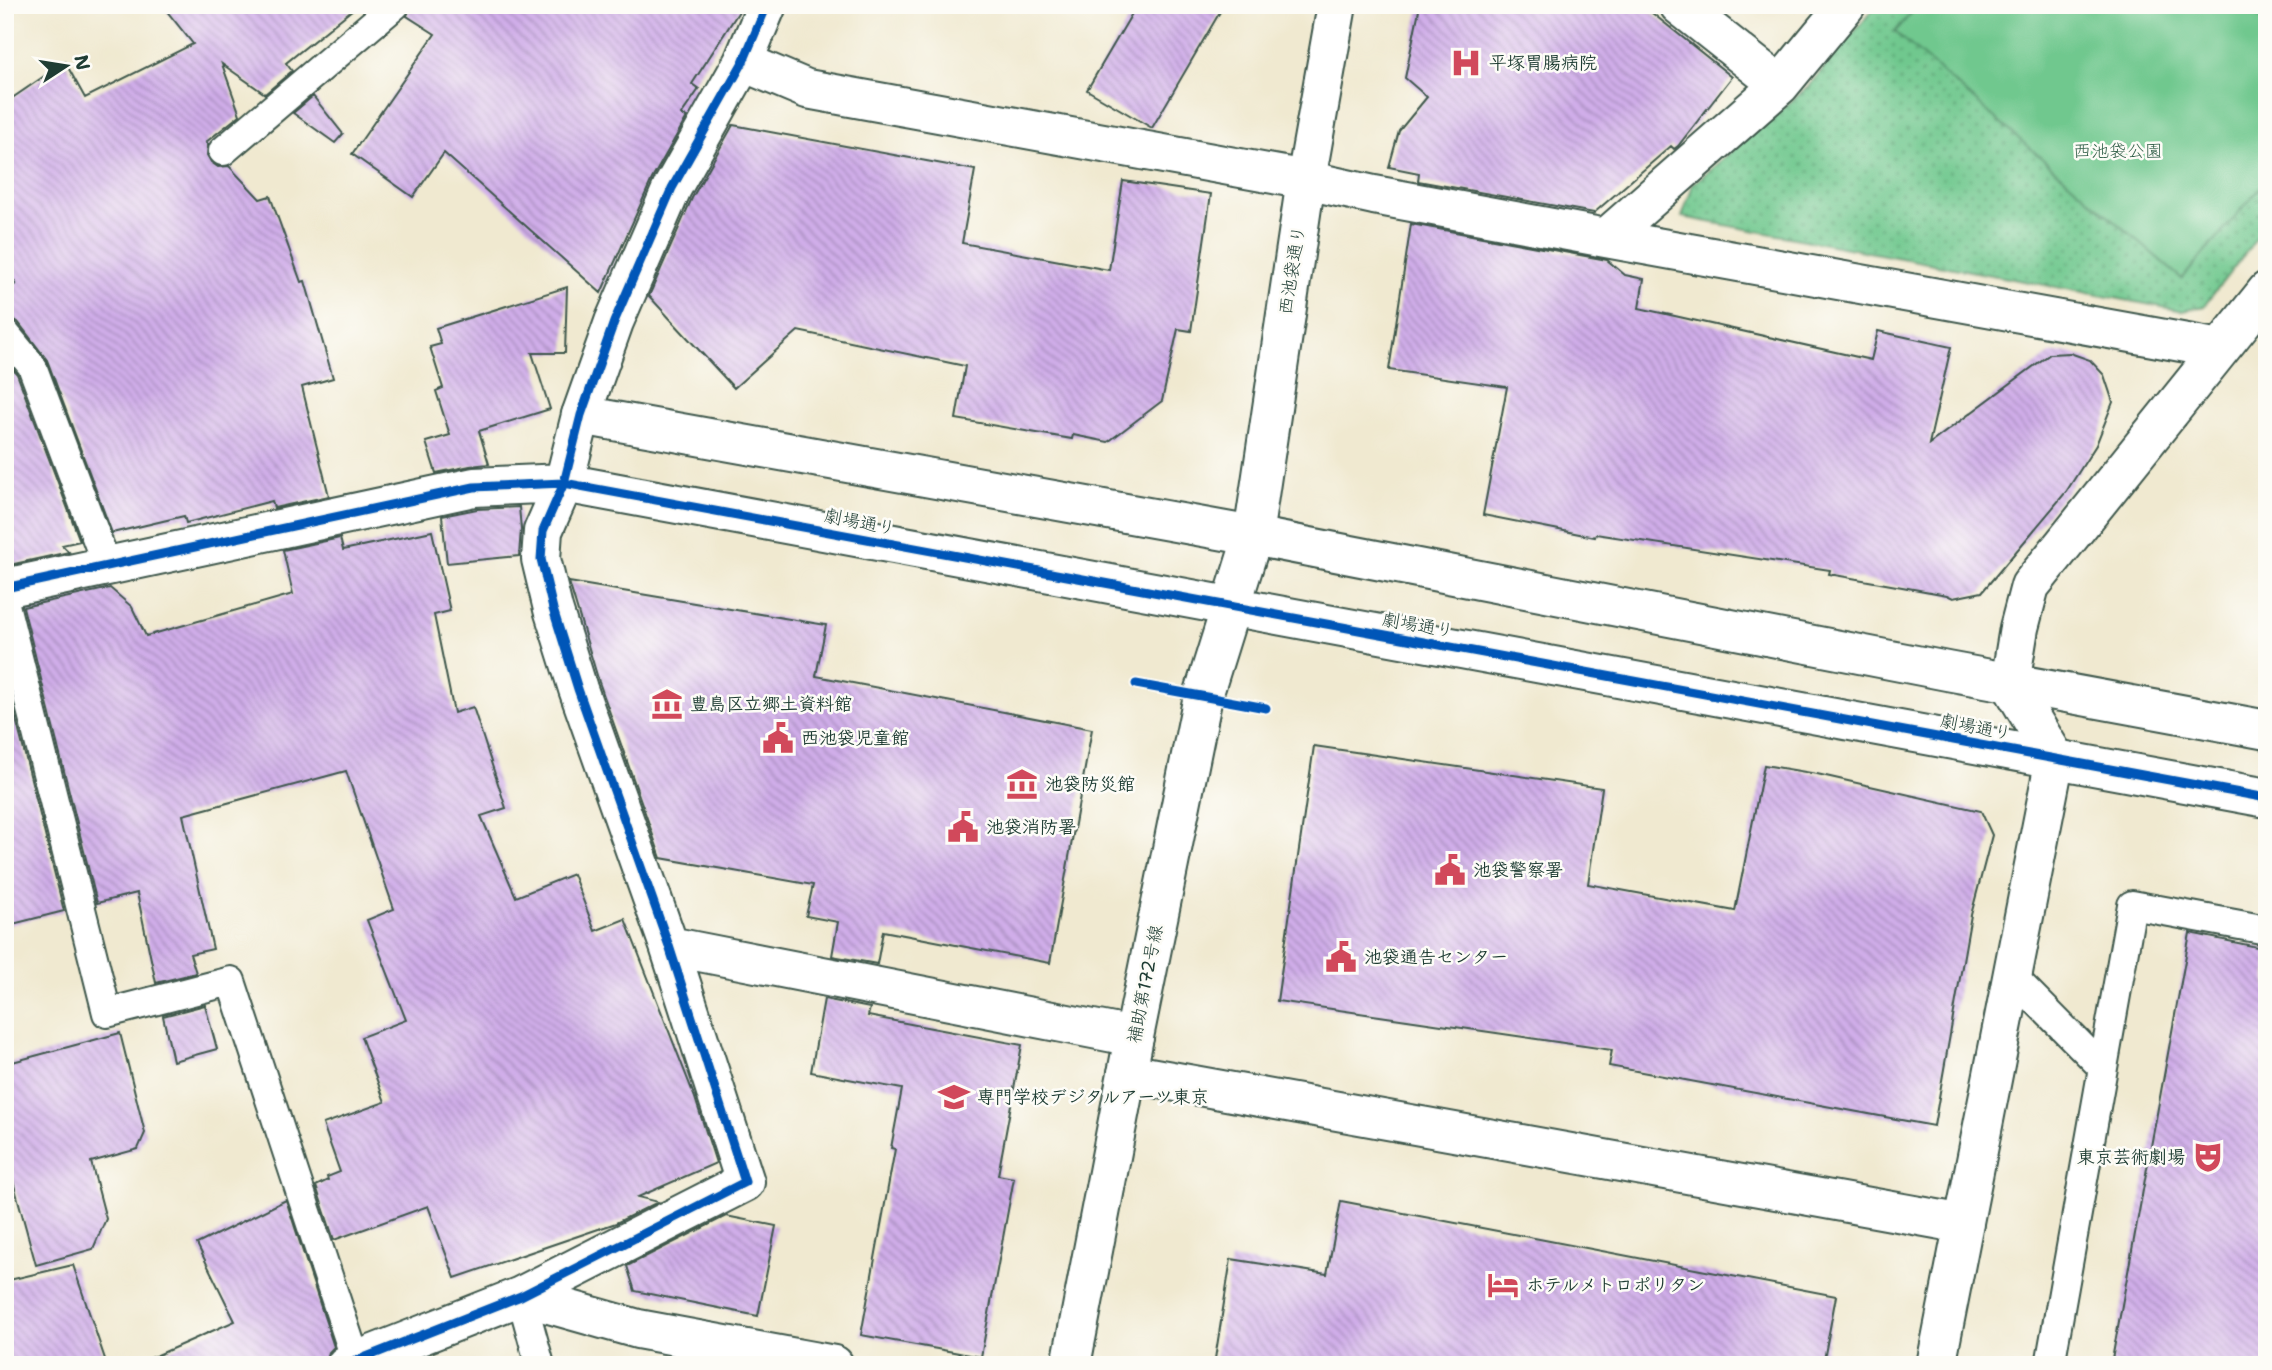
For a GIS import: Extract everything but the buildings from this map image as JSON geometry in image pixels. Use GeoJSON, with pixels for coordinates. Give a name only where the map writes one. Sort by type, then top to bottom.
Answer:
{"type":"FeatureCollection","features":[{"type":"Feature","properties":{"kind":"street","name":"西池袋通り"},"geometry":{"type":"LineString","coordinates":[[1231,607],[1252,536],[1306,180],[1337,5]]}},
{"type":"Feature","properties":{"kind":"street"},"geometry":{"type":"LineString","coordinates":[[1679,5],[1780,85]]}},
{"type":"Feature","properties":{"kind":"street"},"geometry":{"type":"LineString","coordinates":[[1606,238],[1780,85],[1846,5]]}},
{"type":"Feature","properties":{"kind":"street"},"geometry":{"type":"LineString","coordinates":[[351,1363],[521,1296],[745,1182],[669,946],[578,689],[541,559],[543,531],[564,483],[581,415],[614,322],[672,188],[743,62],[765,7]]}},
{"type":"Feature","properties":{"kind":"street"},"geometry":{"type":"LineString","coordinates":[[743,62],[807,89],[2220,349]]}},
{"type":"Feature","properties":{"kind":"street"},"geometry":{"type":"LineString","coordinates":[[1936,1365],[2055,758],[2010,683],[2019,628],[2030,586],[2267,291]]}},
{"type":"Feature","properties":{"kind":"street"},"geometry":{"type":"LineString","coordinates":[[581,415],[1252,536],[2267,730]]}},
{"type":"Feature","properties":{"kind":"street","name":"劇場通り"},"geometry":{"type":"LineString","coordinates":[[5,588],[474,486],[564,483],[2267,798]]}},
{"type":"Feature","properties":{"kind":"street","name":"補助第172号線"},"geometry":{"type":"LineString","coordinates":[[1071,1365],[1203,696],[1231,607]]}},
{"type":"Feature","properties":{"kind":"street"},"geometry":{"type":"LineString","coordinates":[[669,946],[1131,1055],[1964,1224]]}},
{"type":"Feature","properties":{"kind":"street"},"geometry":{"type":"LineString","coordinates":[[521,1296],[638,1329],[834,1365]]}},
{"type":"Feature","properties":{"kind":"lane"},"geometry":{"type":"LineString","coordinates":[[223,151],[395,5]]}},
{"type":"Feature","properties":{"kind":"lane"},"geometry":{"type":"LineString","coordinates":[[5,333],[32,366],[107,566]]}},
{"type":"Feature","properties":{"kind":"lane"},"geometry":{"type":"LineString","coordinates":[[5,605],[107,1013],[231,981],[351,1363]]}},
{"type":"Feature","properties":{"kind":"lane"},"geometry":{"type":"LineString","coordinates":[[2050,1365],[2132,905],[2267,930]]}},
{"type":"Feature","properties":{"kind":"lane"},"geometry":{"type":"LineString","coordinates":[[2012,977],[2103,1068]]}},
{"type":"Feature","properties":{"kind":"lane"},"geometry":{"type":"LineString","coordinates":[[521,1296],[540,1365]]}},
{"type":"Feature","properties":{"kind":"green space","name":"西池袋公園"},"geometry":{"type":"Polygon","coordinates":[[[1877,5],[2267,5],[2267,225],[2204,306],[2183,311],[1682,217],[1693,184],[1807,88],[1877,5]]]}},
{"type":"Feature","properties":{"kind":"green space"},"geometry":{"type":"Polygon","coordinates":[[[1918,5],[2246,5],[2267,23],[2267,180],[2182,279],[1895,32],[1918,5]]]}},
{"type":"Feature","properties":{"kind":"cycle path"},"geometry":{"type":"LineString","coordinates":[[346,1365],[521,1296],[745,1182],[669,946],[578,689],[553,609],[541,559],[543,531],[564,483],[581,415],[614,322],[672,188],[743,62],[767,5]]}},
{"type":"Feature","properties":{"kind":"cycle path"},"geometry":{"type":"LineString","coordinates":[[5,588],[474,487],[564,483],[2267,798]]}},
{"type":"Feature","properties":{"kind":"cycle path"},"geometry":{"type":"LineString","coordinates":[[1136,684],[1266,708]]}},
{"type":"Feature","properties":{"kind":"place","name":"平塚胃腸病院"},"geometry":{"type":"Point","coordinates":[1466,63]}},
{"type":"Feature","properties":{"kind":"place","name":"豊島区立郷土資料館"},"geometry":{"type":"Point","coordinates":[667,704]}},
{"type":"Feature","properties":{"kind":"place","name":"西池袋児童館"},"geometry":{"type":"Point","coordinates":[778,738]}},
{"type":"Feature","properties":{"kind":"place","name":"池袋防災館"},"geometry":{"type":"Point","coordinates":[1022,784]}},
{"type":"Feature","properties":{"kind":"place","name":"池袋消防署"},"geometry":{"type":"Point","coordinates":[963,827]}},
{"type":"Feature","properties":{"kind":"place","name":"池袋警察署"},"geometry":{"type":"Point","coordinates":[1450,870]}},
{"type":"Feature","properties":{"kind":"place","name":"池袋通告センター"},"geometry":{"type":"Point","coordinates":[1341,957]}},
{"type":"Feature","properties":{"kind":"place","name":"専門学校デジタルアーツ東京"},"geometry":{"type":"Point","coordinates":[954,1097]}},
{"type":"Feature","properties":{"kind":"place","name":"東京芸術劇場"},"geometry":{"type":"Point","coordinates":[2208,1157]}},
{"type":"Feature","properties":{"kind":"place","name":"ホテルメトロポリタン"},"geometry":{"type":"Point","coordinates":[1503,1285]}}]}
